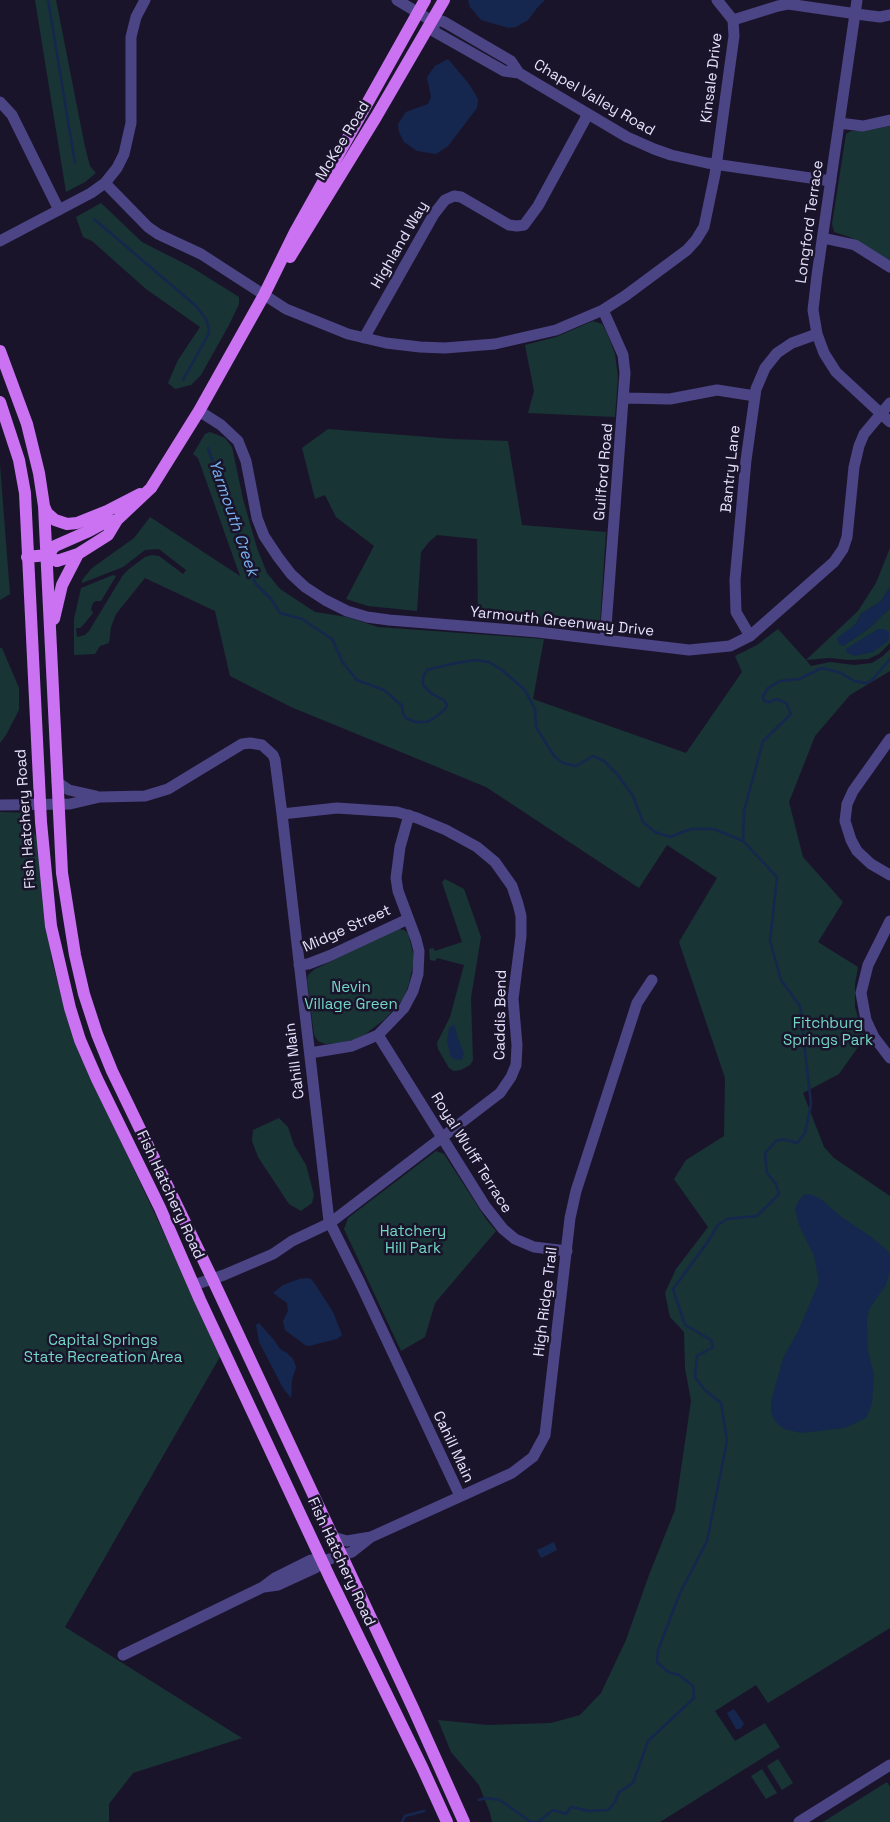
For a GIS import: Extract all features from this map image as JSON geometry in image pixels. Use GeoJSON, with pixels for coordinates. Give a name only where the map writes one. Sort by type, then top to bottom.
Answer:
{"type":"FeatureCollection","features":[{"type":"Feature","properties":{"kind":"main road","name":"McKee Road"},"geometry":{"type":"LineString","coordinates":[[47,555],[56,561],[78,554],[108,535],[117,520],[151,488],[199,412],[264,295],[295,232],[425,0]]}},
{"type":"Feature","properties":{"kind":"main road","name":"McKee Road"},"geometry":{"type":"LineString","coordinates":[[264,295],[304,238],[444,0]]}},
{"type":"Feature","properties":{"kind":"main road","name":"Fish Hatchery Road"},"geometry":{"type":"LineString","coordinates":[[0,351],[27,424],[39,473],[44,506],[62,873],[75,956],[84,994],[112,1071],[212,1278],[464,1822]]}},
{"type":"Feature","properties":{"kind":"main road","name":"Fish Hatchery Road"},"geometry":{"type":"LineString","coordinates":[[0,402],[19,460],[25,493],[40,804],[51,926],[70,1008],[80,1040],[160,1208],[322,1561],[447,1822]]}},
{"type":"Feature","properties":{"kind":"main road"},"geometry":{"type":"LineString","coordinates":[[44,506],[47,513],[55,520],[67,524],[77,523],[107,511],[151,488]]}},
{"type":"Feature","properties":{"kind":"main road","name":"McKee Road"},"geometry":{"type":"LineString","coordinates":[[28,557],[47,555],[56,546],[102,524],[117,520]]}},
{"type":"Feature","properties":{"kind":"main road"},"geometry":{"type":"LineString","coordinates":[[49,631],[55,617],[62,585],[78,554]]}},
{"type":"Feature","properties":{"kind":"street"},"geometry":{"type":"LineString","coordinates":[[0,241],[91,194],[105,183],[117,168],[129,139],[132,123],[131,37],[136,17],[145,0]]}},
{"type":"Feature","properties":{"kind":"street","name":"Chapel Valley Road"},"geometry":{"type":"LineString","coordinates":[[397,0],[432,21],[442,21],[511,61],[519,73],[627,136],[654,149],[671,155],[716,164],[831,181]]}},
{"type":"Feature","properties":{"kind":"street","name":"Kinsale Drive"},"geometry":{"type":"LineString","coordinates":[[105,183],[148,227],[158,234],[201,254],[286,309],[333,328],[386,343],[420,347],[475,346],[530,337],[556,330],[603,310],[672,263],[696,240],[704,227],[716,164],[734,36],[733,20],[717,0]]}},
{"type":"Feature","properties":{"kind":"street","name":"Longford Terrace"},"geometry":{"type":"LineString","coordinates":[[857,0],[813,310],[817,334],[824,353],[836,372],[890,422]]}},
{"type":"Feature","properties":{"kind":"street"},"geometry":{"type":"LineString","coordinates":[[733,20],[788,4],[880,17],[890,15]]}},
{"type":"Feature","properties":{"kind":"street"},"geometry":{"type":"LineString","coordinates":[[0,102],[12,115],[59,210]]}},
{"type":"Feature","properties":{"kind":"street","name":"Highland Way"},"geometry":{"type":"LineString","coordinates":[[364,338],[434,214],[445,200],[454,196],[460,197],[509,225],[524,225],[538,206],[588,114]]}},
{"type":"Feature","properties":{"kind":"street"},"geometry":{"type":"LineString","coordinates":[[839,123],[863,126],[890,120]]}},
{"type":"Feature","properties":{"kind":"street"},"geometry":{"type":"LineString","coordinates":[[823,238],[855,245],[890,267]]}},
{"type":"Feature","properties":{"kind":"street","name":"Guilford Road"},"geometry":{"type":"LineString","coordinates":[[603,310],[623,355],[625,373],[625,398],[605,640]]}},
{"type":"Feature","properties":{"kind":"street","name":"Bantry Lane"},"geometry":{"type":"LineString","coordinates":[[750,636],[736,612],[735,580],[746,460],[758,380],[764,368],[777,353],[792,343],[817,334]]}},
{"type":"Feature","properties":{"kind":"street"},"geometry":{"type":"LineString","coordinates":[[625,398],[670,398],[717,390],[755,396]]}},
{"type":"Feature","properties":{"kind":"street","name":"Yarmouth Greenway Drive"},"geometry":{"type":"LineString","coordinates":[[199,412],[221,425],[238,441],[246,461],[257,518],[264,536],[291,574],[305,587],[325,600],[366,617],[538,632],[690,650],[730,646],[750,636],[834,562],[843,550],[848,531],[854,467],[858,446],[864,434],[890,403]]}},
{"type":"Feature","properties":{"kind":"street"},"geometry":{"type":"LineString","coordinates":[[890,739],[853,791],[847,804],[845,821],[851,840],[857,850],[871,864],[890,875]]}},
{"type":"Feature","properties":{"kind":"street","name":"Cahill Main"},"geometry":{"type":"LineString","coordinates":[[0,806],[70,804],[100,797],[146,796],[154,794],[168,789],[242,744],[250,743],[262,746],[276,760],[330,1224],[460,1496]]}},
{"type":"Feature","properties":{"kind":"street","name":"Cahill Main"},"geometry":{"type":"LineString","coordinates":[[57,782],[69,790],[100,797]]}},
{"type":"Feature","properties":{"kind":"street","name":"Caddis Bend"},"geometry":{"type":"LineString","coordinates":[[194,1285],[224,1275],[273,1254],[292,1241],[330,1224],[500,1093],[513,1072],[517,1045],[513,999],[521,936],[521,916],[512,886],[502,870],[477,847],[446,830],[409,815],[388,810],[337,808],[282,814]]}},
{"type":"Feature","properties":{"kind":"street"},"geometry":{"type":"LineString","coordinates":[[310,1053],[352,1046],[378,1034],[404,1008],[416,982],[419,951],[398,891],[396,878],[400,847],[409,815]]}},
{"type":"Feature","properties":{"kind":"street","name":"Midge Street"},"geometry":{"type":"LineString","coordinates":[[299,965],[308,964],[332,954],[408,919]]}},
{"type":"Feature","properties":{"kind":"street"},"geometry":{"type":"LineString","coordinates":[[890,921],[870,959],[861,993],[866,1020],[880,1046],[890,1058]]}},
{"type":"Feature","properties":{"kind":"street","name":"High Ridge Trail"},"geometry":{"type":"LineString","coordinates":[[123,1655],[263,1587],[274,1578],[311,1560],[322,1561],[352,1552],[371,1537],[512,1473],[534,1457],[544,1440],[570,1218],[576,1191],[637,1003],[652,980]]}},
{"type":"Feature","properties":{"kind":"street","name":"Royal Wulff Terrace"},"geometry":{"type":"LineString","coordinates":[[378,1034],[485,1206],[503,1230],[515,1239],[534,1247],[567,1251]]}},
{"type":"Feature","properties":{"kind":"street","name":"High Ridge Trail"},"geometry":{"type":"LineString","coordinates":[[333,1537],[347,1541],[371,1537]]}},
{"type":"Feature","properties":{"kind":"street"},"geometry":{"type":"LineString","coordinates":[[799,1822],[890,1765]]}},
{"type":"Feature","properties":{"kind":"green space"},"geometry":{"type":"Polygon","coordinates":[[[35,0],[56,0],[85,147],[90,166],[96,173],[85,182],[66,192],[35,0]]]}},
{"type":"Feature","properties":{"kind":"green space"},"geometry":{"type":"Polygon","coordinates":[[[890,126],[890,261],[852,238],[834,232],[832,224],[846,134],[851,131],[890,126]]]}},
{"type":"Feature","properties":{"kind":"green space"},"geometry":{"type":"Polygon","coordinates":[[[101,203],[142,242],[191,267],[239,297],[239,304],[229,325],[201,375],[191,385],[175,389],[168,383],[178,360],[200,327],[146,289],[92,241],[83,237],[76,217],[101,203]]]}},
{"type":"Feature","properties":{"kind":"green space"},"geometry":{"type":"Polygon","coordinates":[[[593,321],[602,324],[615,354],[618,377],[615,417],[528,413],[534,391],[525,345],[556,337],[593,321]]]}},
{"type":"Feature","properties":{"kind":"green space"},"geometry":{"type":"Polygon","coordinates":[[[328,429],[453,439],[508,441],[522,525],[606,532],[600,624],[596,628],[590,625],[478,616],[477,539],[437,535],[421,552],[417,611],[368,606],[346,599],[374,546],[336,517],[325,495],[315,499],[302,448],[328,429]]]}},
{"type":"Feature","properties":{"kind":"green space","name":"Fitchburg Springs Park"},"geometry":{"type":"Polygon","coordinates":[[[210,432],[225,438],[232,447],[243,499],[257,548],[267,573],[280,589],[315,612],[347,617],[378,627],[544,639],[533,699],[686,753],[742,672],[735,656],[757,645],[778,629],[811,666],[830,662],[854,665],[872,663],[890,649],[890,671],[850,695],[815,736],[789,802],[803,857],[843,902],[818,942],[858,967],[855,984],[855,1007],[862,1031],[868,1041],[858,1047],[839,1074],[803,1093],[824,1147],[834,1158],[890,1196],[890,1628],[768,1703],[756,1685],[715,1711],[735,1741],[765,1723],[780,1747],[660,1822],[492,1822],[479,1785],[451,1752],[438,1720],[488,1725],[551,1723],[580,1715],[601,1693],[626,1640],[675,1510],[691,1401],[685,1368],[684,1332],[670,1317],[665,1293],[676,1269],[708,1227],[674,1179],[686,1160],[724,1136],[725,1078],[679,942],[717,878],[667,845],[639,888],[486,787],[291,707],[230,676],[215,611],[145,578],[116,614],[111,627],[109,643],[100,646],[95,654],[74,655],[74,619],[81,588],[113,575],[116,576],[101,601],[93,603],[91,609],[93,613],[80,628],[76,628],[77,637],[85,635],[89,631],[123,575],[145,557],[159,556],[183,574],[186,570],[159,549],[145,550],[123,567],[82,583],[82,580],[92,568],[134,538],[150,517],[240,576],[198,458],[193,454],[205,434],[210,432]]]}},
{"type":"Feature","properties":{"kind":"green space"},"geometry":{"type":"Polygon","coordinates":[[[0,465],[10,594],[0,600],[0,465]]]}},
{"type":"Feature","properties":{"kind":"green space"},"geometry":{"type":"Polygon","coordinates":[[[890,548],[890,587],[881,601],[861,614],[856,624],[838,639],[843,646],[868,629],[890,608],[890,643],[879,654],[868,659],[829,658],[806,660],[858,611],[876,583],[890,548]]]}},
{"type":"Feature","properties":{"kind":"green space"},"geometry":{"type":"Polygon","coordinates":[[[0,648],[2,648],[19,688],[19,710],[0,743],[0,648]]]}},
{"type":"Feature","properties":{"kind":"green space","name":"Capital Springs State Recreation Area"},"geometry":{"type":"Polygon","coordinates":[[[0,812],[27,813],[38,842],[45,919],[52,961],[65,1010],[92,1080],[221,1355],[65,1627],[242,1738],[133,1773],[109,1804],[109,1822],[0,1822],[0,812]]]}},
{"type":"Feature","properties":{"kind":"green space"},"geometry":{"type":"Polygon","coordinates":[[[445,879],[464,889],[481,937],[471,998],[473,1060],[470,1065],[461,1070],[454,1071],[449,1068],[438,1049],[437,1043],[450,1017],[464,965],[437,958],[435,961],[430,960],[429,949],[433,948],[435,951],[462,942],[442,882],[445,879]]]}},
{"type":"Feature","properties":{"kind":"green space","name":"Nevin Village Green"},"geometry":{"type":"Polygon","coordinates":[[[398,929],[408,933],[413,953],[413,965],[409,984],[403,999],[384,1020],[364,1035],[339,1043],[325,1044],[318,1041],[314,1035],[308,975],[315,969],[398,929]]]}},
{"type":"Feature","properties":{"kind":"green space"},"geometry":{"type":"Polygon","coordinates":[[[279,1118],[288,1127],[294,1145],[306,1165],[314,1195],[312,1203],[301,1211],[289,1204],[258,1157],[252,1141],[253,1130],[279,1118]]]}},
{"type":"Feature","properties":{"kind":"green space","name":"Hatchery Hill Park"},"geometry":{"type":"Polygon","coordinates":[[[436,1151],[444,1154],[486,1219],[496,1231],[435,1303],[425,1337],[401,1351],[344,1229],[348,1218],[436,1151]]]}},
{"type":"Feature","properties":{"kind":"green space"},"geometry":{"type":"Polygon","coordinates":[[[778,1759],[793,1783],[782,1790],[767,1766],[778,1759]]]}},
{"type":"Feature","properties":{"kind":"green space"},"geometry":{"type":"Polygon","coordinates":[[[762,1769],[777,1793],[766,1799],[751,1776],[762,1769]]]}},
{"type":"Feature","properties":{"kind":"green space"},"geometry":{"type":"Polygon","coordinates":[[[887,1782],[890,1787],[890,1822],[823,1822],[887,1782]]]}},
{"type":"Feature","properties":{"kind":"water"},"geometry":{"type":"Polygon","coordinates":[[[468,0],[545,0],[528,20],[516,27],[509,28],[481,20],[470,7],[468,0]]]}},
{"type":"Feature","properties":{"kind":"water"},"geometry":{"type":"Polygon","coordinates":[[[448,59],[469,84],[478,99],[477,108],[448,146],[436,154],[417,151],[404,142],[399,132],[398,124],[406,112],[428,104],[431,97],[427,77],[435,66],[448,59]]]}},
{"type":"Feature","properties":{"kind":"water"},"geometry":{"type":"Polygon","coordinates":[[[890,587],[890,608],[868,629],[843,646],[839,644],[837,638],[856,624],[861,614],[881,601],[890,587]]]}},
{"type":"Feature","properties":{"kind":"water"},"geometry":{"type":"Polygon","coordinates":[[[878,629],[884,629],[889,632],[888,641],[873,652],[854,656],[846,652],[846,649],[878,629]]]}},
{"type":"Feature","properties":{"kind":"water"},"geometry":{"type":"Polygon","coordinates":[[[453,1025],[464,1053],[462,1060],[453,1059],[450,1055],[447,1041],[449,1028],[453,1025]]]}},
{"type":"Feature","properties":{"kind":"water"},"geometry":{"type":"Polygon","coordinates":[[[805,1194],[813,1195],[822,1200],[840,1216],[870,1236],[888,1251],[890,1255],[890,1272],[886,1285],[869,1309],[867,1323],[868,1351],[874,1375],[872,1404],[866,1418],[845,1428],[801,1433],[784,1429],[778,1424],[773,1418],[771,1401],[783,1358],[798,1331],[819,1282],[814,1256],[799,1225],[795,1209],[799,1200],[805,1194]]]}},
{"type":"Feature","properties":{"kind":"water"},"geometry":{"type":"Polygon","coordinates":[[[307,1278],[311,1279],[315,1284],[333,1312],[342,1335],[337,1339],[309,1346],[285,1330],[283,1321],[288,1311],[287,1303],[273,1293],[283,1285],[307,1278]]]}},
{"type":"Feature","properties":{"kind":"water"},"geometry":{"type":"Polygon","coordinates":[[[259,1323],[280,1349],[293,1359],[296,1367],[292,1380],[291,1398],[283,1388],[259,1342],[256,1325],[259,1323]]]}},
{"type":"Feature","properties":{"kind":"water"},"geometry":{"type":"Polygon","coordinates":[[[554,1542],[557,1550],[541,1558],[537,1550],[554,1542]]]}},
{"type":"Feature","properties":{"kind":"water"},"geometry":{"type":"Polygon","coordinates":[[[734,1709],[744,1724],[740,1729],[736,1729],[727,1713],[734,1709]]]}},
{"type":"Feature","properties":{"kind":"waterway"},"geometry":{"type":"LineString","coordinates":[[48,0],[75,163]]}},
{"type":"Feature","properties":{"kind":"waterway"},"geometry":{"type":"LineString","coordinates":[[94,219],[196,306],[206,319],[209,329],[208,335],[183,380]]}},
{"type":"Feature","properties":{"kind":"waterway","name":"Yarmouth Creek"},"geometry":{"type":"LineString","coordinates":[[208,448],[234,521],[245,561],[256,584],[271,599],[280,613],[302,619],[332,639],[343,663],[357,680],[384,690],[402,706],[403,714],[406,718],[416,722],[427,722],[437,716],[447,705],[444,700],[432,694],[423,685],[423,677],[427,670],[475,660],[489,662],[502,670],[525,690],[535,709],[536,727],[554,756],[563,763],[576,766],[593,756],[604,761],[617,774],[633,796],[643,822],[655,832],[670,837],[691,829],[714,829],[743,841],[777,877],[770,941],[781,980],[800,1006],[811,1104],[805,1133],[797,1143],[783,1139],[776,1141],[765,1153],[767,1173],[776,1184],[779,1194],[757,1216],[727,1219],[718,1225],[673,1289],[685,1325],[711,1340],[713,1347],[697,1356],[695,1377],[704,1389],[721,1403],[727,1441],[707,1541],[680,1593],[658,1650],[657,1662],[668,1672],[679,1675],[693,1686],[694,1698],[648,1741],[633,1783],[619,1792],[615,1802],[608,1810],[589,1811],[571,1807],[566,1814],[553,1810],[538,1822],[531,1822],[500,1800],[486,1798],[479,1800]]}},
{"type":"Feature","properties":{"kind":"waterway"},"geometry":{"type":"LineString","coordinates":[[743,841],[744,811],[763,741],[791,714],[786,703],[777,699],[770,702],[764,701],[763,696],[768,688],[780,681],[799,679],[822,668],[841,673],[854,681],[867,683],[873,679],[890,659]]}},
{"type":"Feature","properties":{"kind":"waterway"},"geometry":{"type":"LineString","coordinates":[[402,1822],[405,1816],[424,1811]]}}]}
